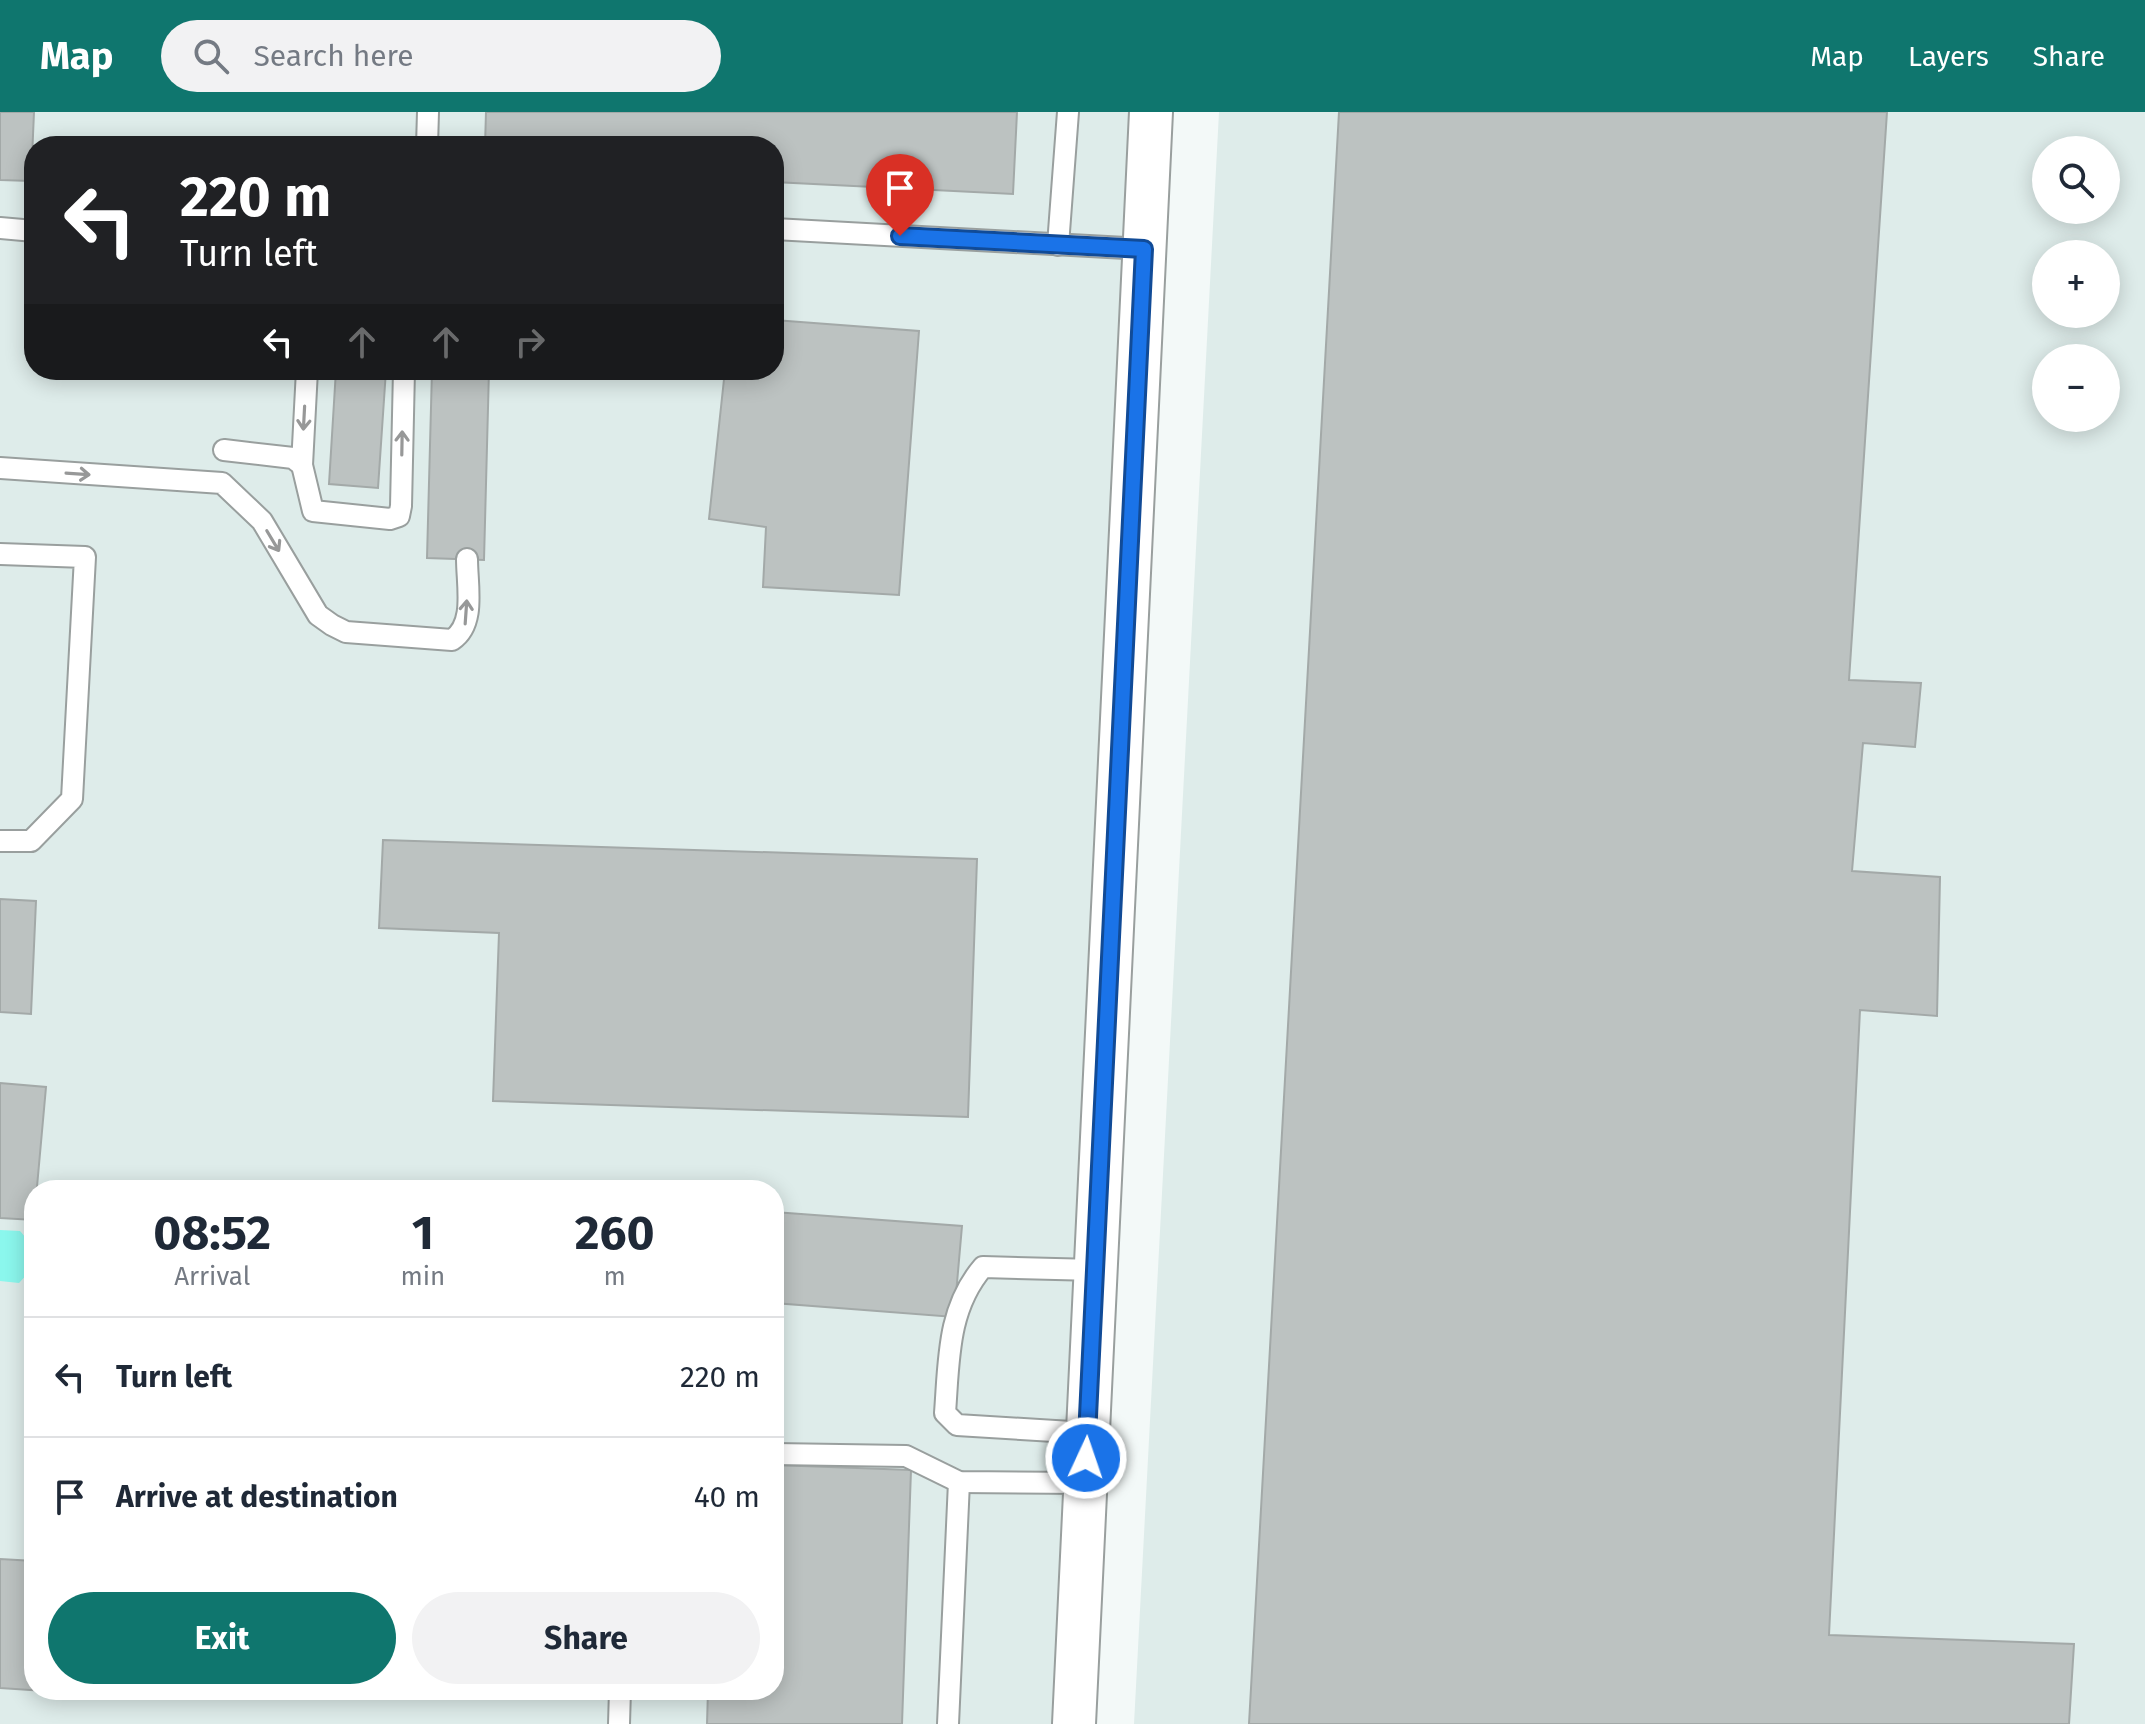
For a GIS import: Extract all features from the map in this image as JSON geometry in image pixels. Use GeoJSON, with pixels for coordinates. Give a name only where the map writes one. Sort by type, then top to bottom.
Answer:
{"type":"FeatureCollection","features":[{"type":"Feature","properties":{"kind":"street"},"geometry":{"type":"LineString","coordinates":[[1074,1724],[1151,112]]}},
{"type":"Feature","properties":{"kind":"lane"},"geometry":{"type":"LineString","coordinates":[[427,136],[428,112]]}},
{"type":"Feature","properties":{"kind":"lane"},"geometry":{"type":"LineString","coordinates":[[1058,245],[1068,112]]}},
{"type":"Feature","properties":{"kind":"lane"},"geometry":{"type":"LineString","coordinates":[[0,228],[24,230]]}},
{"type":"Feature","properties":{"kind":"lane"},"geometry":{"type":"LineString","coordinates":[[784,230],[1144,249]]}},
{"type":"Feature","properties":{"kind":"lane"},"geometry":{"type":"LineString","coordinates":[[306,380],[302,465],[313,511],[390,519],[399,516],[404,380]]}},
{"type":"Feature","properties":{"kind":"lane"},"geometry":{"type":"LineString","coordinates":[[224,450],[293,458],[302,465]]}},
{"type":"Feature","properties":{"kind":"lane"},"geometry":{"type":"LineString","coordinates":[[0,468],[222,483],[262,521],[318,615],[346,632],[452,640],[461,634],[467,621],[467,559]]}},
{"type":"Feature","properties":{"kind":"lane"},"geometry":{"type":"LineString","coordinates":[[0,554],[85,557],[72,799],[31,841],[0,841]]}},
{"type":"Feature","properties":{"kind":"lane"},"geometry":{"type":"LineString","coordinates":[[1087,1433],[957,1425],[945,1413],[951,1335],[964,1289],[983,1267],[1095,1270]]}},
{"type":"Feature","properties":{"kind":"lane"},"geometry":{"type":"LineString","coordinates":[[784,1454],[906,1456],[959,1482],[1085,1483]]}},
{"type":"Feature","properties":{"kind":"lane"},"geometry":{"type":"LineString","coordinates":[[948,1724],[959,1482]]}},
{"type":"Feature","properties":{"kind":"lane"},"geometry":{"type":"LineString","coordinates":[[619,1724],[620,1700]]}},
{"type":"Feature","properties":{"kind":"shaded area"},"geometry":{"type":"Polygon","coordinates":[[[0,112],[1133,112],[1066,1724],[0,1724],[0,112]]]}},
{"type":"Feature","properties":{"kind":"shaded area"},"geometry":{"type":"Polygon","coordinates":[[[1219,112],[2145,112],[2145,1724],[1134,1724],[1219,112]]]}},
{"type":"Feature","properties":{"kind":"shaded area"},"geometry":{"type":"Polygon","coordinates":[[[0,1230],[20,1231],[24,1236],[24,1278],[19,1283],[0,1281],[0,1230]]]}},
{"type":"Feature","properties":{"kind":"building"},"geometry":{"type":"Polygon","coordinates":[[[0,112],[34,112],[33,136],[24,136],[24,181],[0,180],[0,112]]]}},
{"type":"Feature","properties":{"kind":"building"},"geometry":{"type":"Polygon","coordinates":[[[486,112],[1017,112],[1013,194],[784,183],[784,136],[485,136],[486,112]]]}},
{"type":"Feature","properties":{"kind":"building"},"geometry":{"type":"Polygon","coordinates":[[[1339,112],[1887,112],[1849,680],[1921,683],[1915,747],[1863,743],[1852,871],[1940,877],[1937,1016],[1860,1010],[1829,1635],[2074,1644],[2069,1724],[1249,1724],[1339,112]]]}},
{"type":"Feature","properties":{"kind":"building"},"geometry":{"type":"Polygon","coordinates":[[[784,321],[919,331],[899,595],[763,587],[766,527],[709,519],[724,380],[784,380],[784,321]]]}},
{"type":"Feature","properties":{"kind":"building"},"geometry":{"type":"Polygon","coordinates":[[[335,380],[385,380],[378,488],[329,484],[335,380]]]}},
{"type":"Feature","properties":{"kind":"building"},"geometry":{"type":"Polygon","coordinates":[[[432,380],[489,380],[484,560],[427,558],[432,380]]]}},
{"type":"Feature","properties":{"kind":"building"},"geometry":{"type":"Polygon","coordinates":[[[383,840],[977,859],[968,1117],[493,1101],[499,933],[379,928],[383,840]]]}},
{"type":"Feature","properties":{"kind":"building"},"geometry":{"type":"Polygon","coordinates":[[[0,899],[36,901],[31,1014],[0,1012],[0,899]]]}},
{"type":"Feature","properties":{"kind":"building"},"geometry":{"type":"Polygon","coordinates":[[[0,1083],[46,1087],[38,1180],[24,1180],[24,1219],[0,1218],[0,1083]]]}},
{"type":"Feature","properties":{"kind":"building"},"geometry":{"type":"Polygon","coordinates":[[[784,1213],[962,1226],[954,1317],[784,1304],[784,1213]]]}},
{"type":"Feature","properties":{"kind":"building"},"geometry":{"type":"Polygon","coordinates":[[[784,1465],[911,1470],[902,1724],[707,1724],[708,1700],[784,1700],[784,1465]]]}},
{"type":"Feature","properties":{"kind":"building"},"geometry":{"type":"Polygon","coordinates":[[[0,1559],[24,1560],[24,1690],[0,1688],[0,1559]]]}},
{"type":"Feature","properties":{"kind":"route"},"geometry":{"type":"LineString","coordinates":[[900,236],[1144,249],[1086,1458]]}}]}
